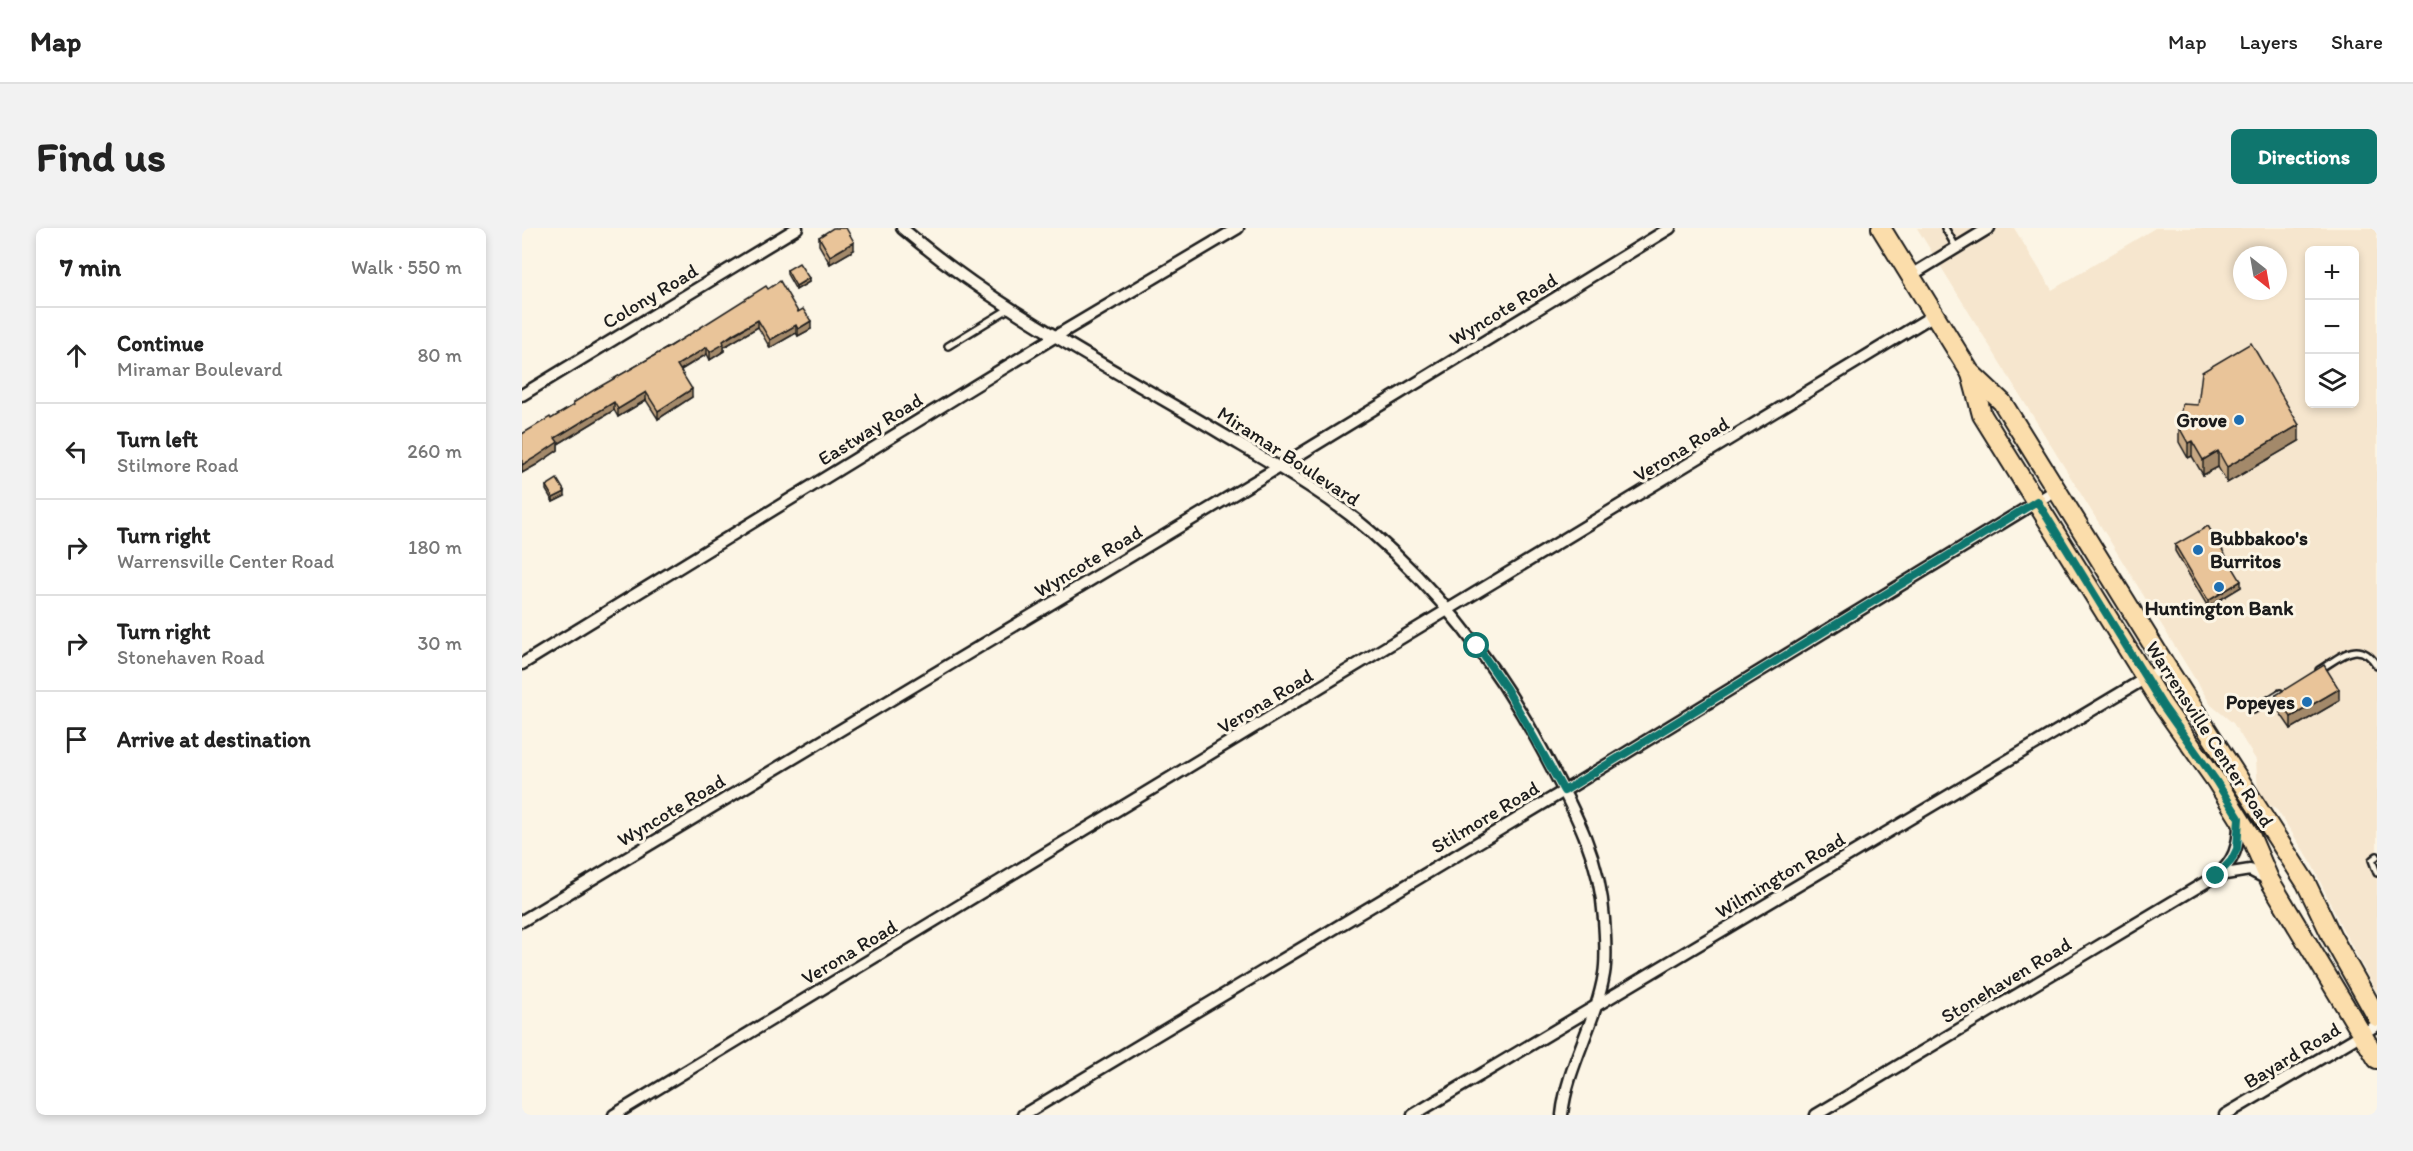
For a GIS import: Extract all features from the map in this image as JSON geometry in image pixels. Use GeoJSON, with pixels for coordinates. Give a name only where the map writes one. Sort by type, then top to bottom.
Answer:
{"type":"FeatureCollection","features":[{"type":"Feature","properties":{"kind":"main road","name":"Warrensville Center Road"},"geometry":{"type":"LineString","coordinates":[[1881,228],[1967,367],[2002,402],[2166,666],[2306,883],[2332,936],[2377,1017]]}},
{"type":"Feature","properties":{"kind":"main road","name":"Warrensville Center Road"},"geometry":{"type":"LineString","coordinates":[[1967,367],[1982,415],[2146,678],[2251,837],[2270,881],[2370,1030],[2377,1059]]}},
{"type":"Feature","properties":{"kind":"street","name":"Colony Road"},"geometry":{"type":"LineString","coordinates":[[522,394],[797,228]]}},
{"type":"Feature","properties":{"kind":"street","name":"Miramar Boulevard"},"geometry":{"type":"LineString","coordinates":[[903,228],[967,279],[1010,308],[1280,467],[1370,531],[1448,611],[1506,688],[1564,791],[1594,856],[1600,884],[1604,918],[1605,973],[1564,1095],[1562,1115]]}},
{"type":"Feature","properties":{"kind":"street","name":"Eastway Road"},"geometry":{"type":"LineString","coordinates":[[522,664],[1056,336],[1238,228]]}},
{"type":"Feature","properties":{"kind":"street","name":"Wyncote Road"},"geometry":{"type":"LineString","coordinates":[[522,921],[1280,467],[1670,228]]}},
{"type":"Feature","properties":{"kind":"street"},"geometry":{"type":"LineString","coordinates":[[1910,276],[1989,228]]}},
{"type":"Feature","properties":{"kind":"street","name":"Verona Road"},"geometry":{"type":"LineString","coordinates":[[614,1115],[1935,315]]}},
{"type":"Feature","properties":{"kind":"street","name":"Stilmore Road"},"geometry":{"type":"LineString","coordinates":[[1023,1115],[1564,791],[2056,490]]}},
{"type":"Feature","properties":{"kind":"street","name":"Wilmington Road"},"geometry":{"type":"LineString","coordinates":[[1413,1115],[2166,666]]}},
{"type":"Feature","properties":{"kind":"street","name":"Stonehaven Road"},"geometry":{"type":"LineString","coordinates":[[1816,1115],[2216,876],[2231,861],[2237,849],[2239,818]]}},
{"type":"Feature","properties":{"kind":"street","name":"Stonehaven Road"},"geometry":{"type":"LineString","coordinates":[[2216,876],[2250,870],[2270,881]]}},
{"type":"Feature","properties":{"kind":"street","name":"Bayard Road"},"geometry":{"type":"LineString","coordinates":[[2225,1115],[2370,1030]]}},
{"type":"Feature","properties":{"kind":"lane"},"geometry":{"type":"LineString","coordinates":[[1945,228],[1957,247]]}},
{"type":"Feature","properties":{"kind":"lane"},"geometry":{"type":"LineString","coordinates":[[948,346],[1010,308]]}},
{"type":"Feature","properties":{"kind":"lane"},"geometry":{"type":"LineString","coordinates":[[2316,672],[2346,654],[2359,650],[2367,652],[2377,666]]}},
{"type":"Feature","properties":{"kind":"lane"},"geometry":{"type":"LineString","coordinates":[[2253,710],[2286,690]]}},
{"type":"Feature","properties":{"kind":"lane"},"geometry":{"type":"LineString","coordinates":[[2377,856],[2373,861],[2377,873]]}},
{"type":"Feature","properties":{"kind":"shaded area"},"geometry":{"type":"Polygon","coordinates":[[[1917,228],[2014,228],[2052,290],[2155,228],[2377,228],[2377,993],[2341,926],[2311,862],[2277,810],[2264,801],[2258,792],[2256,760],[2233,723],[2211,705],[1917,228]]]}},
{"type":"Feature","properties":{"kind":"building"},"geometry":{"type":"Polygon","coordinates":[[[833,228],[846,228],[854,242],[830,256],[819,237],[833,228]]]}},
{"type":"Feature","properties":{"kind":"building"},"geometry":{"type":"Polygon","coordinates":[[[799,263],[809,278],[796,286],[787,270],[799,263]]]}},
{"type":"Feature","properties":{"kind":"building"},"geometry":{"type":"Polygon","coordinates":[[[780,281],[798,312],[803,309],[811,321],[798,329],[796,325],[770,340],[758,320],[733,334],[723,341],[724,344],[710,352],[707,347],[677,365],[692,389],[658,411],[646,392],[618,409],[614,402],[555,438],[558,442],[522,465],[522,434],[550,417],[551,419],[594,390],[671,346],[766,286],[768,289],[780,281]]]}},
{"type":"Feature","properties":{"kind":"building"},"geometry":{"type":"Polygon","coordinates":[[[2251,343],[2299,425],[2227,467],[2218,451],[2203,460],[2192,441],[2188,443],[2179,427],[2182,404],[2198,405],[2202,372],[2251,343]]]}},
{"type":"Feature","properties":{"kind":"building"},"geometry":{"type":"Polygon","coordinates":[[[557,479],[565,492],[553,498],[546,486],[557,479]]]}},
{"type":"Feature","properties":{"kind":"building"},"geometry":{"type":"Polygon","coordinates":[[[2208,526],[2241,581],[2208,601],[2175,545],[2208,526]]]}},
{"type":"Feature","properties":{"kind":"building"},"geometry":{"type":"Polygon","coordinates":[[[2324,665],[2339,689],[2291,717],[2276,695],[2324,665]]]}},
{"type":"Feature","properties":{"kind":"place","name":"Grove"},"geometry":{"type":"Point","coordinates":[2239,420]}},
{"type":"Feature","properties":{"kind":"place","name":"Bubbakoo's Burritos"},"geometry":{"type":"Point","coordinates":[2198,550]}},
{"type":"Feature","properties":{"kind":"place","name":"Huntington Bank"},"geometry":{"type":"Point","coordinates":[2219,587]}},
{"type":"Feature","properties":{"kind":"place","name":"Popeyes"},"geometry":{"type":"Point","coordinates":[2307,702]}},
{"type":"Feature","properties":{"kind":"route"},"geometry":{"type":"LineString","coordinates":[[1477,646],[1506,688],[1564,791],[2037,501],[2163,706],[2239,818],[2237,849],[2231,861],[2216,876]]}}]}
